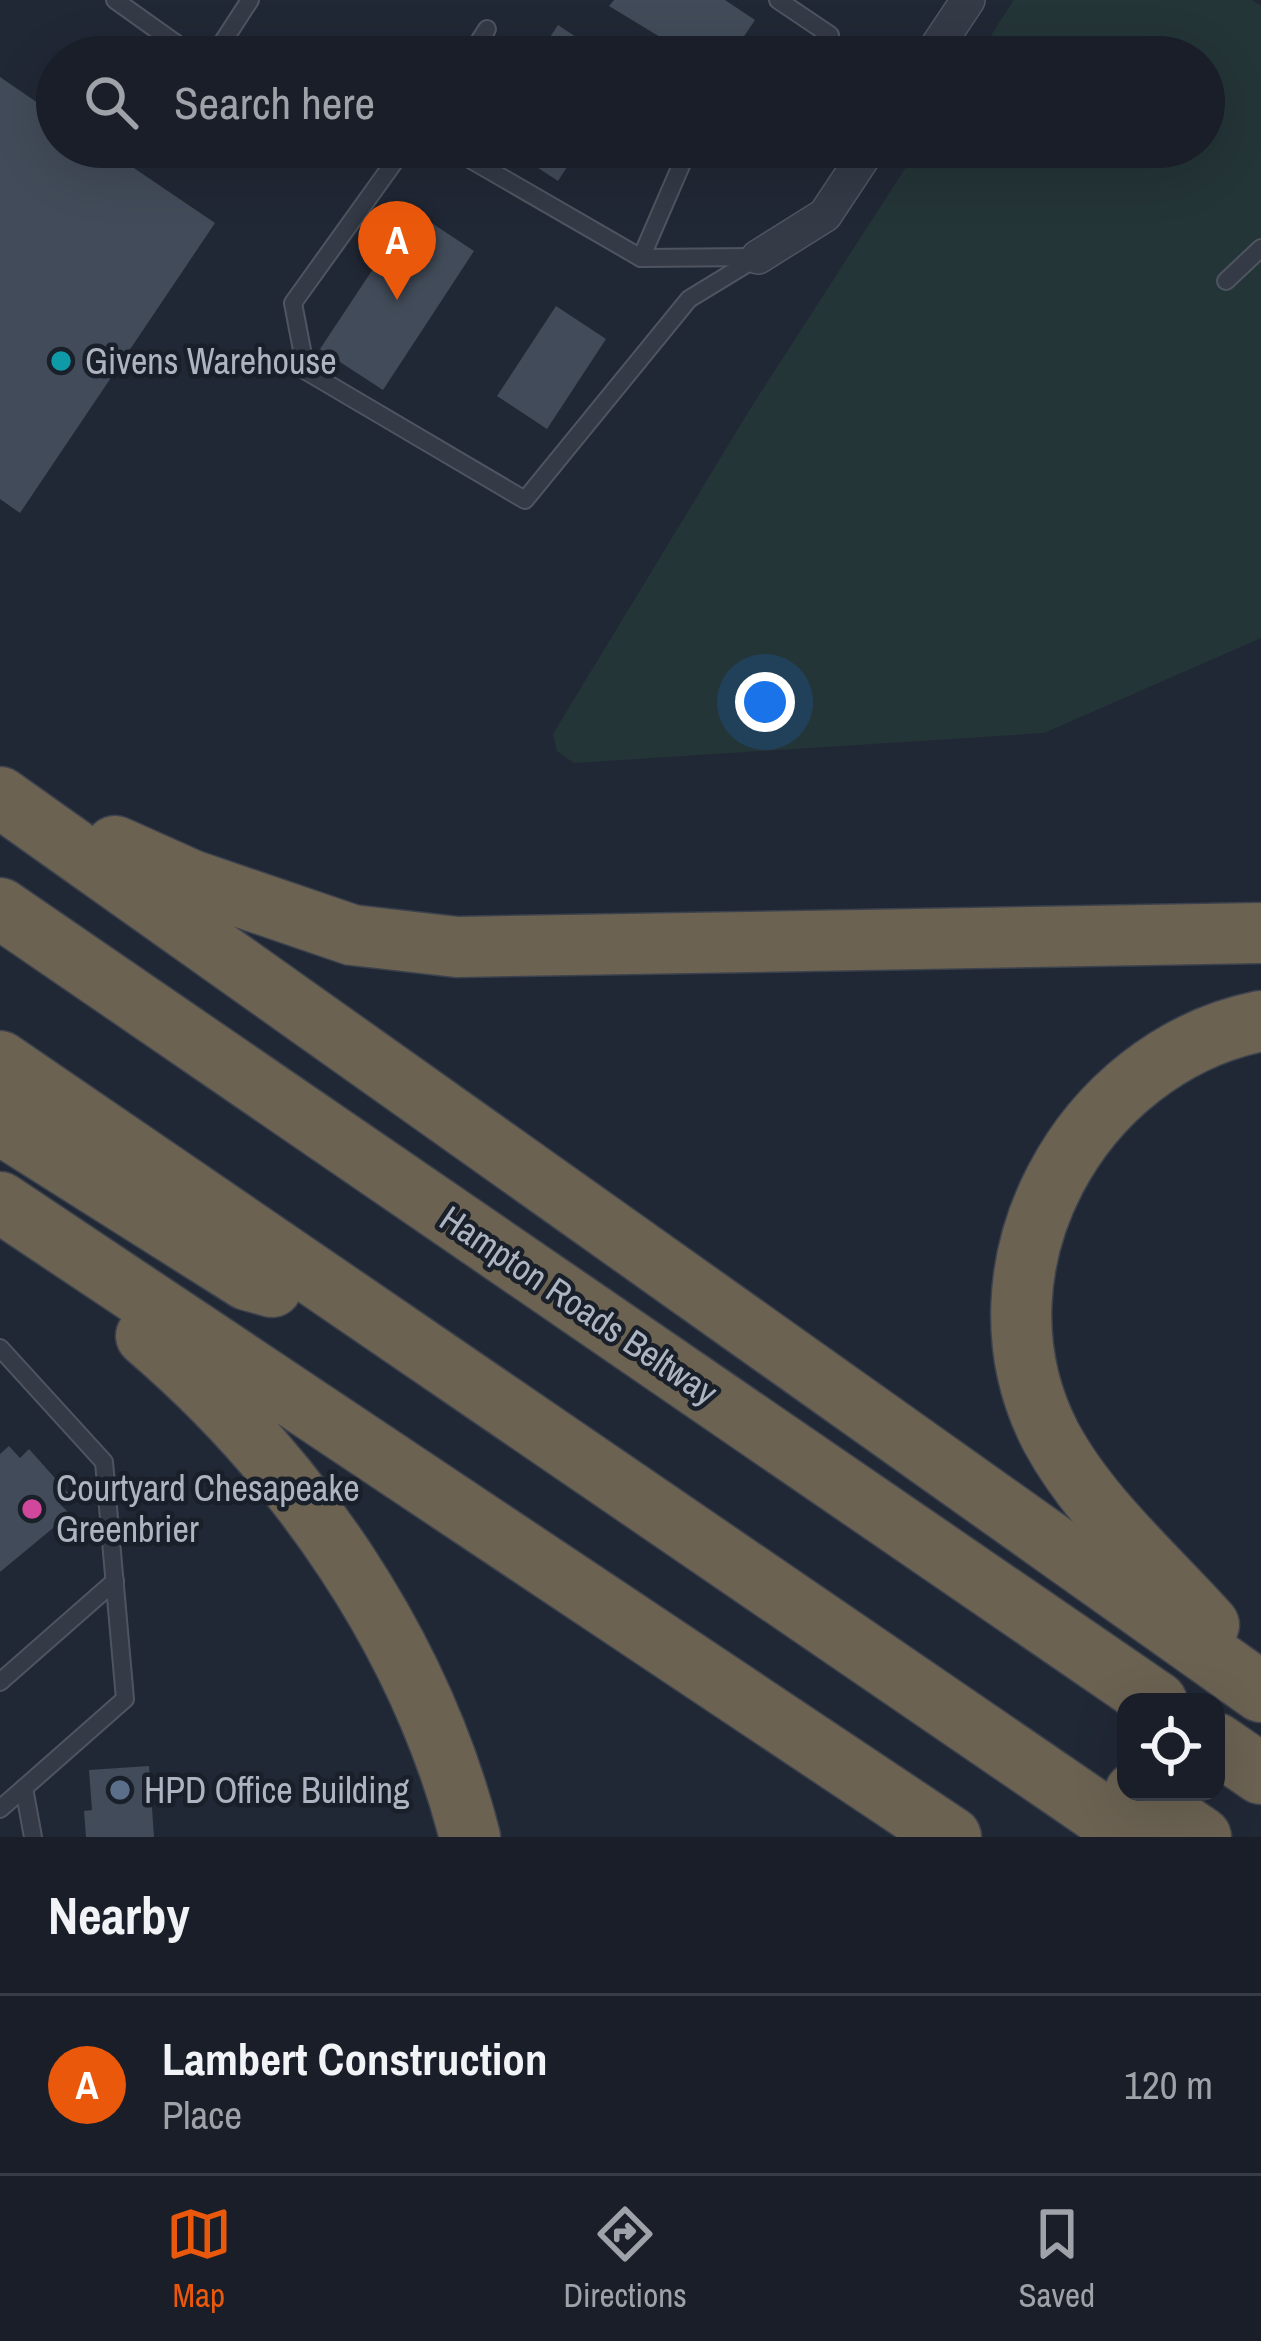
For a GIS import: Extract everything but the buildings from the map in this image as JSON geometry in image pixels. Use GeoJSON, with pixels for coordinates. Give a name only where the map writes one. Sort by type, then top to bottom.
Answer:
{"type":"FeatureCollection","features":[{"type":"Feature","properties":{"kind":"highway"},"geometry":{"type":"LineString","coordinates":[[0,783],[54,817],[191,880],[352,935],[457,947],[549,949],[1261,933]]}},
{"type":"Feature","properties":{"kind":"highway"},"geometry":{"type":"LineString","coordinates":[[0,797],[1261,1693]]}},
{"type":"Feature","properties":{"kind":"highway","name":"Hampton Roads Beltway"},"geometry":{"type":"LineString","coordinates":[[0,908],[1144,1693]]}},
{"type":"Feature","properties":{"kind":"highway"},"geometry":{"type":"LineString","coordinates":[[0,956],[1117,1720]]}},
{"type":"Feature","properties":{"kind":"highway"},"geometry":{"type":"LineString","coordinates":[[1261,1021],[1180,1049],[1102,1108],[1054,1176],[1034,1232],[1021,1295],[1024,1347],[1051,1436],[1108,1514],[1261,1683]]}},
{"type":"Feature","properties":{"kind":"highway"},"geometry":{"type":"LineString","coordinates":[[0,1023],[1117,1780]]}},
{"type":"Feature","properties":{"kind":"highway"},"geometry":{"type":"LineString","coordinates":[[0,1061],[1134,1837]]}},
{"type":"Feature","properties":{"kind":"highway"},"geometry":{"type":"LineString","coordinates":[[0,1124],[248,1280],[365,1312]]}},
{"type":"Feature","properties":{"kind":"highway"},"geometry":{"type":"LineString","coordinates":[[0,1202],[951,1837]]}},
{"type":"Feature","properties":{"kind":"highway"},"geometry":{"type":"LineString","coordinates":[[0,1212],[190,1373],[302,1495],[398,1651],[430,1722],[470,1837]]}},
{"type":"Feature","properties":{"kind":"highway"},"geometry":{"type":"LineString","coordinates":[[1225,1748],[1261,1774]]}},
{"type":"Feature","properties":{"kind":"highway"},"geometry":{"type":"LineString","coordinates":[[1225,1794],[1261,1818]]}},
{"type":"Feature","properties":{"kind":"highway"},"geometry":{"type":"LineString","coordinates":[[1148,1801],[1201,1837]]}},
{"type":"Feature","properties":{"kind":"street"},"geometry":{"type":"LineString","coordinates":[[944,36],[968,0]]}},
{"type":"Feature","properties":{"kind":"street"},"geometry":{"type":"LineString","coordinates":[[758,256],[824,215],[856,168]]}},
{"type":"Feature","properties":{"kind":"lane"},"geometry":{"type":"LineString","coordinates":[[116,0],[165,36]]}},
{"type":"Feature","properties":{"kind":"lane"},"geometry":{"type":"LineString","coordinates":[[227,36],[250,0]]}},
{"type":"Feature","properties":{"kind":"lane"},"geometry":{"type":"LineString","coordinates":[[778,0],[830,35]]}},
{"type":"Feature","properties":{"kind":"lane"},"geometry":{"type":"LineString","coordinates":[[482,36],[487,29]]}},
{"type":"Feature","properties":{"kind":"lane"},"geometry":{"type":"LineString","coordinates":[[390,168],[292,303],[306,371],[525,500],[689,299],[758,256]]}},
{"type":"Feature","properties":{"kind":"lane"},"geometry":{"type":"LineString","coordinates":[[485,168],[641,258],[758,256]]}},
{"type":"Feature","properties":{"kind":"lane"},"geometry":{"type":"LineString","coordinates":[[641,258],[680,168]]}},
{"type":"Feature","properties":{"kind":"lane"},"geometry":{"type":"LineString","coordinates":[[1226,281],[1261,248]]}},
{"type":"Feature","properties":{"kind":"lane"},"geometry":{"type":"LineString","coordinates":[[0,1809],[125,1699],[104,1462],[4,1359]]}},
{"type":"Feature","properties":{"kind":"lane"},"geometry":{"type":"LineString","coordinates":[[0,1682],[115,1581]]}},
{"type":"Feature","properties":{"kind":"lane"},"geometry":{"type":"LineString","coordinates":[[24,1787],[33,1837]]}},
{"type":"Feature","properties":{"kind":"shaded area"},"geometry":{"type":"Polygon","coordinates":[[[1014,0],[1252,0],[1261,6],[1261,638],[1044,733],[574,763],[557,751],[553,734],[752,406],[905,168],[1225,168],[1225,36],[991,36],[1014,0]]]}},
{"type":"Feature","properties":{"kind":"place","name":"Lambert Construction"},"geometry":{"type":"Point","coordinates":[397,300]}},
{"type":"Feature","properties":{"kind":"place","name":"Givens Warehouse"},"geometry":{"type":"Point","coordinates":[61,361]}},
{"type":"Feature","properties":{"kind":"place","name":"Courtyard Chesapeake Greenbrier"},"geometry":{"type":"Point","coordinates":[32,1509]}},
{"type":"Feature","properties":{"kind":"place","name":"HPD Office Building"},"geometry":{"type":"Point","coordinates":[120,1790]}}]}
